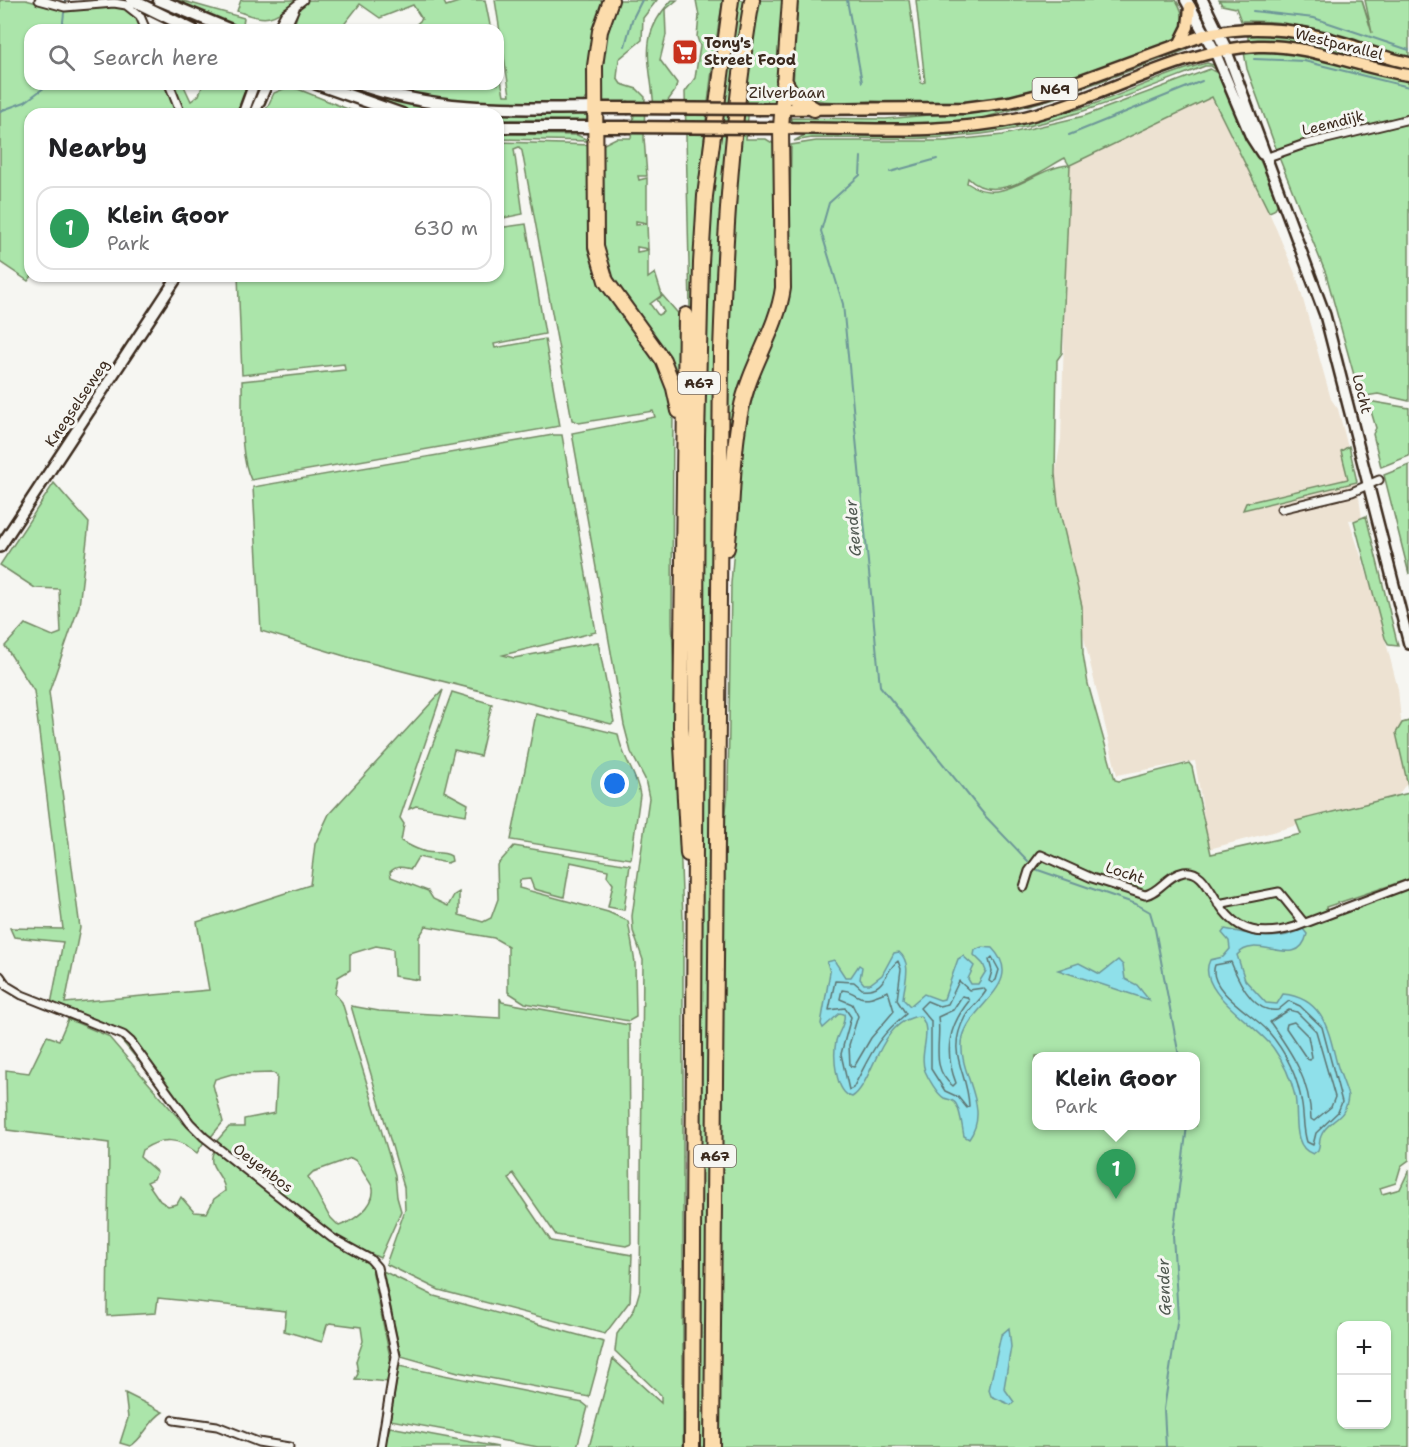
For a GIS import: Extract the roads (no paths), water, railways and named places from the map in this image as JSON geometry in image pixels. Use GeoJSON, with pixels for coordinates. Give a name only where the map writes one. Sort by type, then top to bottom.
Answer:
{"type":"FeatureCollection","features":[{"type":"Feature","properties":{"kind":"highway","name":"A67"},"geometry":{"type":"LineString","coordinates":[[611,0],[603,21],[596,53],[594,230],[598,258],[606,281],[663,360],[678,409],[684,462]]}},
{"type":"Feature","properties":{"kind":"highway","name":"A67"},"geometry":{"type":"LineString","coordinates":[[692,1447],[701,262],[705,196],[731,0]]}},
{"type":"Feature","properties":{"kind":"highway","name":"A67"},"geometry":{"type":"LineString","coordinates":[[712,1447],[721,351],[728,197],[734,128],[752,0]]}},
{"type":"Feature","properties":{"kind":"highway","name":"A67"},"geometry":{"type":"LineString","coordinates":[[719,601],[728,541],[741,409],[754,367],[778,310],[783,288],[781,128],[790,0]]}},
{"type":"Feature","properties":{"kind":"highway"},"geometry":{"type":"LineString","coordinates":[[784,80],[794,97],[814,109]]}},
{"type":"Feature","properties":{"kind":"highway","name":"A67"},"geometry":{"type":"LineString","coordinates":[[686,315],[681,727],[688,863],[695,912]]}},
{"type":"Feature","properties":{"kind":"main road"},"geometry":{"type":"LineString","coordinates":[[159,0],[214,24]]}},
{"type":"Feature","properties":{"kind":"main road","name":"Locht"},"geometry":{"type":"LineString","coordinates":[[1202,0],[1221,50]]}},
{"type":"Feature","properties":{"kind":"main road"},"geometry":{"type":"LineString","coordinates":[[129,2],[179,24]]}},
{"type":"Feature","properties":{"kind":"main road"},"geometry":{"type":"LineString","coordinates":[[1180,43],[1188,27],[1188,4]]}},
{"type":"Feature","properties":{"kind":"main road","name":"Locht"},"geometry":{"type":"LineString","coordinates":[[1188,4],[1213,33]]}},
{"type":"Feature","properties":{"kind":"main road","name":"Westparallel"},"geometry":{"type":"LineString","coordinates":[[1213,33],[1288,30],[1409,63]]}},
{"type":"Feature","properties":{"kind":"main road","name":"Zilverbaan"},"geometry":{"type":"LineString","coordinates":[[379,90],[428,104],[459,108],[965,108],[1010,102],[1046,93],[1213,33]]}},
{"type":"Feature","properties":{"kind":"main road","name":"Westparallel"},"geometry":{"type":"LineString","coordinates":[[1221,50],[1284,46],[1409,75]]}},
{"type":"Feature","properties":{"kind":"main road","name":"N69"},"geometry":{"type":"LineString","coordinates":[[594,127],[942,129],[1003,122],[1080,100],[1221,50]]}},
{"type":"Feature","properties":{"kind":"main road"},"geometry":{"type":"LineString","coordinates":[[333,90],[385,108]]}},
{"type":"Feature","properties":{"kind":"main road"},"geometry":{"type":"LineString","coordinates":[[504,127],[594,127]]}},
{"type":"Feature","properties":{"kind":"street"},"geometry":{"type":"LineString","coordinates":[[39,0],[65,7],[129,2],[143,24]]}},
{"type":"Feature","properties":{"kind":"street"},"geometry":{"type":"LineString","coordinates":[[279,24],[285,14],[300,2]]}},
{"type":"Feature","properties":{"kind":"street"},"geometry":{"type":"LineString","coordinates":[[288,24],[300,2]]}},
{"type":"Feature","properties":{"kind":"street","name":"Locht"},"geometry":{"type":"LineString","coordinates":[[1221,50],[1261,137],[1265,158],[1325,315],[1409,644]]}},
{"type":"Feature","properties":{"kind":"street"},"geometry":{"type":"LineString","coordinates":[[171,90],[179,108]]}},
{"type":"Feature","properties":{"kind":"street"},"geometry":{"type":"LineString","coordinates":[[245,108],[252,90]]}},
{"type":"Feature","properties":{"kind":"street"},"geometry":{"type":"LineString","coordinates":[[257,108],[264,90]]}},
{"type":"Feature","properties":{"kind":"street","name":"Leemdijk"},"geometry":{"type":"LineString","coordinates":[[1265,158],[1302,145],[1409,118]]}},
{"type":"Feature","properties":{"kind":"street","name":"Knegselseweg"},"geometry":{"type":"LineString","coordinates":[[0,547],[174,282]]}},
{"type":"Feature","properties":{"kind":"street"},"geometry":{"type":"LineString","coordinates":[[1281,509],[1352,492],[1379,480]]}},
{"type":"Feature","properties":{"kind":"street","name":"Locht"},"geometry":{"type":"LineString","coordinates":[[1024,887],[1029,871],[1041,855],[1092,878],[1145,895],[1154,893],[1174,875],[1187,872],[1197,874],[1207,883],[1218,904],[1234,922],[1250,930],[1280,932],[1409,884]]}},
{"type":"Feature","properties":{"kind":"street"},"geometry":{"type":"LineString","coordinates":[[1218,904],[1279,892],[1304,923]]}},
{"type":"Feature","properties":{"kind":"street","name":"Oeyenbos"},"geometry":{"type":"LineString","coordinates":[[0,976],[7,986],[22,995],[123,1035],[131,1042],[190,1123],[204,1137],[332,1238],[374,1263],[383,1288],[396,1356],[393,1386],[381,1447]]}},
{"type":"Feature","properties":{"kind":"street"},"geometry":{"type":"LineString","coordinates":[[174,1420],[217,1426],[258,1442],[289,1447]]}},
{"type":"Feature","properties":{"kind":"water"},"geometry":{"type":"Polygon","coordinates":[[[1225,929],[1274,937],[1303,929],[1307,934],[1302,945],[1295,950],[1255,947],[1245,949],[1237,955],[1245,980],[1266,1003],[1277,1004],[1283,994],[1297,997],[1308,1002],[1323,1019],[1348,1096],[1344,1111],[1324,1130],[1318,1150],[1313,1154],[1301,1145],[1297,1129],[1295,1096],[1281,1060],[1266,1040],[1230,1008],[1211,984],[1208,972],[1210,960],[1223,957],[1230,949],[1229,941],[1222,933],[1225,929]]]}},
{"type":"Feature","properties":{"kind":"water"},"geometry":{"type":"Polygon","coordinates":[[[982,947],[992,948],[1001,960],[1003,972],[994,993],[968,1025],[963,1037],[964,1063],[976,1101],[977,1114],[975,1127],[969,1139],[964,1136],[956,1104],[938,1093],[925,1071],[923,1056],[926,1028],[920,1016],[906,1020],[895,1028],[886,1040],[860,1090],[852,1097],[846,1094],[836,1073],[835,1056],[836,1041],[843,1025],[844,1014],[840,1013],[823,1028],[821,1024],[830,972],[827,962],[834,960],[845,977],[851,977],[859,965],[862,967],[860,979],[864,984],[870,984],[882,975],[894,953],[899,952],[907,968],[903,999],[910,1006],[924,994],[940,1000],[944,999],[958,959],[963,956],[974,966],[968,979],[971,984],[978,984],[986,971],[974,955],[975,950],[982,947]]]}},
{"type":"Feature","properties":{"kind":"water"},"geometry":{"type":"Polygon","coordinates":[[[1118,960],[1123,965],[1125,979],[1137,985],[1149,1000],[1058,970],[1079,963],[1100,974],[1118,960]]]}},
{"type":"Feature","properties":{"kind":"water"},"geometry":{"type":"Polygon","coordinates":[[[1009,1328],[1011,1347],[1004,1388],[1014,1402],[1011,1405],[991,1396],[989,1390],[1001,1335],[1009,1328]]]}},
{"type":"Feature","properties":{"kind":"waterway"},"geometry":{"type":"LineString","coordinates":[[625,46],[632,20],[642,0]]}},
{"type":"Feature","properties":{"kind":"waterway","name":"Gender"},"geometry":{"type":"LineString","coordinates":[[847,0],[862,82]]}},
{"type":"Feature","properties":{"kind":"waterway"},"geometry":{"type":"LineString","coordinates":[[1253,11],[1314,18],[1409,50]]}},
{"type":"Feature","properties":{"kind":"waterway"},"geometry":{"type":"LineString","coordinates":[[63,24],[64,13]]}},
{"type":"Feature","properties":{"kind":"waterway"},"geometry":{"type":"LineString","coordinates":[[1254,59],[1304,61],[1409,87]]}},
{"type":"Feature","properties":{"kind":"waterway"},"geometry":{"type":"LineString","coordinates":[[1069,135],[1202,81]]}},
{"type":"Feature","properties":{"kind":"waterway"},"geometry":{"type":"LineString","coordinates":[[0,111],[25,102],[41,90]]}},
{"type":"Feature","properties":{"kind":"waterway","name":"Gender"},"geometry":{"type":"LineString","coordinates":[[861,157],[860,175],[829,203],[821,231],[843,304],[880,686],[986,817],[1028,861]]}},
{"type":"Feature","properties":{"kind":"waterway"},"geometry":{"type":"LineString","coordinates":[[890,172],[937,159]]}},
{"type":"Feature","properties":{"kind":"waterway","name":"Gender"},"geometry":{"type":"LineString","coordinates":[[1038,870],[1136,904],[1150,912],[1178,1052]]}},
{"type":"Feature","properties":{"kind":"waterway","name":"Gender"},"geometry":{"type":"LineString","coordinates":[[1166,1447],[1164,1409],[1178,1317],[1173,1235],[1186,1130]]}},
{"type":"Feature","properties":{"kind":"place","name":"Tony's Street Food"},"geometry":{"type":"Point","coordinates":[685,52]}},
{"type":"Feature","properties":{"kind":"place","name":"Klein Goor"},"geometry":{"type":"Point","coordinates":[1116,1199]}}]}
